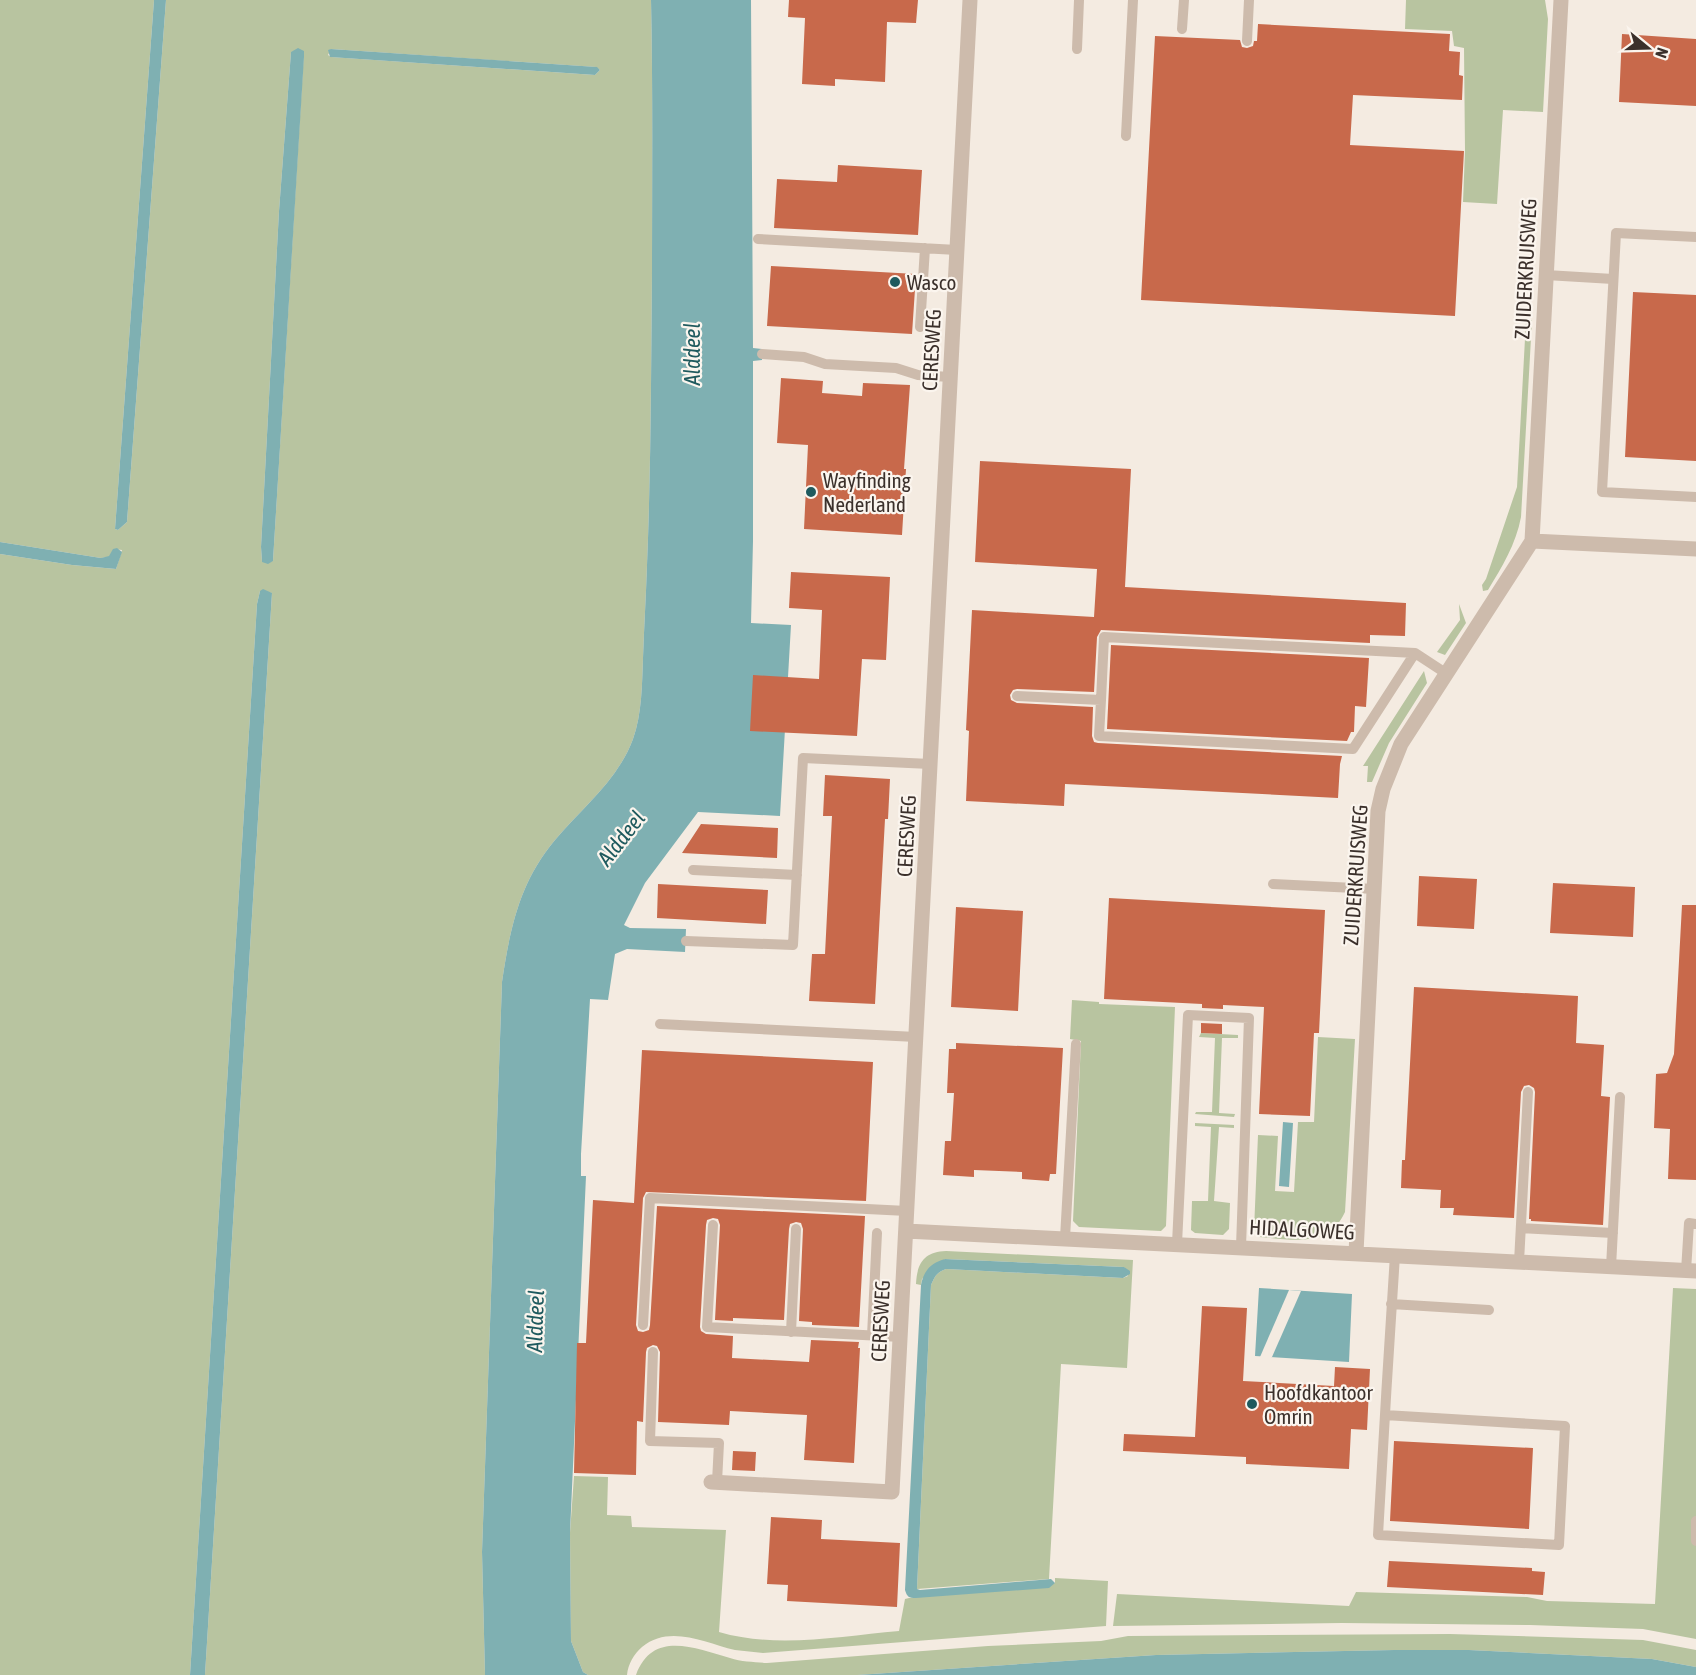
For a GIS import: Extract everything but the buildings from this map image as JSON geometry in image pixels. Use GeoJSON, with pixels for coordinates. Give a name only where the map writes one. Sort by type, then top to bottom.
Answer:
{"type":"FeatureCollection","features":[{"type":"Feature","properties":{"kind":"street","name":"CERESWEG"},"geometry":{"type":"LineString","coordinates":[[714,1482],[892,1492],[969,0]]}},
{"type":"Feature","properties":{"kind":"street","name":"ZUIDERKRUISWEG"},"geometry":{"type":"LineString","coordinates":[[1356,1253],[1378,811],[1383,789],[1401,744],[1532,541],[1561,0]]}},
{"type":"Feature","properties":{"kind":"street"},"geometry":{"type":"LineString","coordinates":[[1532,541],[1696,549]]}},
{"type":"Feature","properties":{"kind":"street","name":"HIDALGOWEG"},"geometry":{"type":"LineString","coordinates":[[906,1231],[1691,1271]]}},
{"type":"Feature","properties":{"kind":"lane"},"geometry":{"type":"LineString","coordinates":[[1077,49],[1079,0]]}},
{"type":"Feature","properties":{"kind":"lane"},"geometry":{"type":"LineString","coordinates":[[1126,136],[1133,0]]}},
{"type":"Feature","properties":{"kind":"lane"},"geometry":{"type":"LineString","coordinates":[[1182,29],[1184,0]]}},
{"type":"Feature","properties":{"kind":"lane"},"geometry":{"type":"LineString","coordinates":[[1247,41],[1249,0]]}},
{"type":"Feature","properties":{"kind":"lane"},"geometry":{"type":"LineString","coordinates":[[1696,237],[1616,233],[1602,492],[1696,497]]}},
{"type":"Feature","properties":{"kind":"lane"},"geometry":{"type":"LineString","coordinates":[[758,239],[957,249]]}},
{"type":"Feature","properties":{"kind":"lane"},"geometry":{"type":"LineString","coordinates":[[920,327],[925,248]]}},
{"type":"Feature","properties":{"kind":"lane"},"geometry":{"type":"LineString","coordinates":[[1546,275],[1613,279]]}},
{"type":"Feature","properties":{"kind":"lane"},"geometry":{"type":"LineString","coordinates":[[762,354],[804,357],[825,364],[896,368],[918,375],[950,377]]}},
{"type":"Feature","properties":{"kind":"lane"},"geometry":{"type":"LineString","coordinates":[[1415,653],[1353,749],[1099,736],[1104,637],[1415,653],[1447,674]]}},
{"type":"Feature","properties":{"kind":"lane"},"geometry":{"type":"LineString","coordinates":[[1017,696],[1101,700]]}},
{"type":"Feature","properties":{"kind":"lane"},"geometry":{"type":"LineString","coordinates":[[686,941],[793,945],[803,758],[930,764]]}},
{"type":"Feature","properties":{"kind":"lane"},"geometry":{"type":"LineString","coordinates":[[693,870],[797,875]]}},
{"type":"Feature","properties":{"kind":"lane"},"geometry":{"type":"LineString","coordinates":[[1273,884],[1375,889]]}},
{"type":"Feature","properties":{"kind":"lane"},"geometry":{"type":"LineString","coordinates":[[1177,1244],[1188,1016],[1229,1017],[1249,1018],[1240,1247]]}},
{"type":"Feature","properties":{"kind":"lane"},"geometry":{"type":"LineString","coordinates":[[660,1024],[916,1037]]}},
{"type":"Feature","properties":{"kind":"lane"},"geometry":{"type":"LineString","coordinates":[[1065,1239],[1076,1044]]}},
{"type":"Feature","properties":{"kind":"lane"},"geometry":{"type":"LineString","coordinates":[[1519,1262],[1528,1092]]}},
{"type":"Feature","properties":{"kind":"lane"},"geometry":{"type":"LineString","coordinates":[[1611,1267],[1620,1097]]}},
{"type":"Feature","properties":{"kind":"lane"},"geometry":{"type":"LineString","coordinates":[[644,1325],[650,1198],[907,1211]]}},
{"type":"Feature","properties":{"kind":"lane"},"geometry":{"type":"LineString","coordinates":[[1691,1271],[1689,1223],[1696,1224]]}},
{"type":"Feature","properties":{"kind":"lane"},"geometry":{"type":"LineString","coordinates":[[713,1225],[707,1327],[901,1337]]}},
{"type":"Feature","properties":{"kind":"lane"},"geometry":{"type":"LineString","coordinates":[[1521,1228],[1613,1233]]}},
{"type":"Feature","properties":{"kind":"lane"},"geometry":{"type":"LineString","coordinates":[[791,1332],[796,1229]]}},
{"type":"Feature","properties":{"kind":"lane"},"geometry":{"type":"LineString","coordinates":[[872,1336],[877,1233]]}},
{"type":"Feature","properties":{"kind":"lane"},"geometry":{"type":"LineString","coordinates":[[1385,1415],[1566,1426],[1559,1545],[1378,1535],[1391,1304],[1395,1255]]}},
{"type":"Feature","properties":{"kind":"lane"},"geometry":{"type":"LineString","coordinates":[[1391,1304],[1489,1310]]}},
{"type":"Feature","properties":{"kind":"lane"},"geometry":{"type":"LineString","coordinates":[[653,1352],[650,1441],[718,1443],[714,1482]]}},
{"type":"Feature","properties":{"kind":"lane"},"geometry":{"type":"LineString","coordinates":[[1696,1521],[1696,1541]]}},
{"type":"Feature","properties":{"kind":"green space"},"geometry":{"type":"Polygon","coordinates":[[[0,0],[154,0],[115,529],[118,530],[127,522],[166,0],[651,0],[651,419],[641,699],[633,739],[618,768],[555,840],[533,873],[518,907],[505,962],[502,982],[482,1552],[485,1675],[205,1675],[272,593],[260,591],[257,604],[190,1675],[0,1675],[0,554],[116,569],[122,550],[114,549],[109,557],[101,558],[0,542],[0,0]],[[331,49],[328,55],[331,57],[595,75],[600,70],[596,67],[331,49]],[[304,51],[291,52],[279,211],[262,562],[273,561],[304,51]]]}},
{"type":"Feature","properties":{"kind":"green space"},"geometry":{"type":"Polygon","coordinates":[[[1406,0],[1545,0],[1548,19],[1543,112],[1503,110],[1497,204],[1463,202],[1464,48],[1454,46],[1452,31],[1405,29],[1406,0]]]}},
{"type":"Feature","properties":{"kind":"green space"},"geometry":{"type":"Polygon","coordinates":[[[1526,320],[1532,320],[1521,517],[1508,555],[1488,590],[1483,591],[1482,585],[1517,487],[1526,320]]]}},
{"type":"Feature","properties":{"kind":"green space"},"geometry":{"type":"Polygon","coordinates":[[[1459,604],[1466,623],[1445,655],[1437,652],[1460,620],[1459,604]]]}},
{"type":"Feature","properties":{"kind":"green space"},"geometry":{"type":"Polygon","coordinates":[[[1424,671],[1427,683],[1389,743],[1372,782],[1367,782],[1368,766],[1363,766],[1424,671]]]}},
{"type":"Feature","properties":{"kind":"green space"},"geometry":{"type":"Polygon","coordinates":[[[1072,1000],[1099,1002],[1099,1004],[1175,1007],[1166,1226],[1161,1231],[1079,1227],[1073,1221],[1081,1041],[1070,1039],[1072,1000]]]}},
{"type":"Feature","properties":{"kind":"green space"},"geometry":{"type":"Polygon","coordinates":[[[1201,1033],[1238,1035],[1238,1038],[1222,1038],[1219,1113],[1235,1114],[1234,1117],[1195,1114],[1196,1112],[1212,1112],[1215,1038],[1199,1037],[1201,1033]]]}},
{"type":"Feature","properties":{"kind":"green space"},"geometry":{"type":"Polygon","coordinates":[[[1318,1037],[1355,1039],[1345,1212],[1338,1224],[1319,1237],[1296,1240],[1259,1237],[1254,1230],[1258,1135],[1278,1136],[1275,1191],[1294,1192],[1298,1122],[1314,1122],[1318,1037]]]}},
{"type":"Feature","properties":{"kind":"green space"},"geometry":{"type":"Polygon","coordinates":[[[1195,1123],[1234,1125],[1234,1128],[1219,1127],[1214,1201],[1230,1203],[1229,1229],[1223,1235],[1195,1233],[1191,1230],[1192,1201],[1208,1201],[1211,1127],[1195,1126],[1195,1123]]]}},
{"type":"Feature","properties":{"kind":"green space"},"geometry":{"type":"Polygon","coordinates":[[[946,1251],[1133,1260],[1127,1368],[1061,1364],[1049,1579],[917,1589],[931,1285],[937,1275],[946,1269],[1123,1278],[1128,1276],[1124,1267],[945,1259],[922,1279],[921,1285],[916,1284],[918,1270],[923,1260],[932,1254],[946,1251]]]}},
{"type":"Feature","properties":{"kind":"green space"},"geometry":{"type":"Polygon","coordinates":[[[1673,1288],[1696,1289],[1696,1639],[1643,1629],[1530,1625],[1342,1623],[1113,1626],[1117,1594],[1349,1606],[1356,1592],[1527,1597],[1547,1601],[1655,1604],[1673,1288]]]}},
{"type":"Feature","properties":{"kind":"green space"},"geometry":{"type":"Polygon","coordinates":[[[574,1476],[608,1477],[607,1515],[631,1516],[632,1527],[726,1530],[719,1632],[763,1640],[809,1640],[899,1631],[905,1599],[1055,1583],[1055,1578],[1108,1581],[1106,1626],[763,1653],[735,1650],[688,1637],[664,1637],[653,1640],[639,1650],[630,1663],[627,1675],[588,1675],[583,1672],[571,1641],[570,1533],[574,1476]]]}},
{"type":"Feature","properties":{"kind":"green space"},"geometry":{"type":"Polygon","coordinates":[[[1450,1634],[1643,1640],[1696,1650],[1696,1667],[1652,1659],[1469,1650],[1394,1650],[1156,1655],[857,1675],[636,1675],[644,1661],[653,1652],[664,1647],[677,1646],[690,1647],[739,1660],[767,1663],[988,1646],[1101,1641],[1128,1636],[1450,1634]]]}},
{"type":"Feature","properties":{"kind":"water"},"geometry":{"type":"Polygon","coordinates":[[[154,0],[166,0],[127,522],[118,530],[115,529],[154,0]]]}},
{"type":"Feature","properties":{"kind":"water","name":"Alddeel"},"geometry":{"type":"Polygon","coordinates":[[[651,0],[751,0],[753,348],[762,349],[762,360],[753,361],[751,623],[791,625],[780,816],[698,812],[645,883],[624,925],[630,928],[686,929],[685,952],[627,949],[615,954],[608,1000],[590,999],[581,1154],[581,1176],[586,1176],[570,1533],[571,1641],[583,1672],[588,1675],[485,1675],[482,1552],[502,982],[505,962],[518,907],[533,873],[555,840],[618,768],[633,739],[641,699],[651,419],[651,0]]]}},
{"type":"Feature","properties":{"kind":"water"},"geometry":{"type":"Polygon","coordinates":[[[298,48],[304,51],[304,57],[273,561],[268,564],[262,562],[261,547],[279,211],[291,52],[298,48]]]}},
{"type":"Feature","properties":{"kind":"water"},"geometry":{"type":"Polygon","coordinates":[[[328,50],[597,67],[600,70],[595,75],[330,57],[328,50]]]}},
{"type":"Feature","properties":{"kind":"water"},"geometry":{"type":"Polygon","coordinates":[[[0,542],[101,558],[109,556],[113,549],[117,548],[122,552],[116,569],[0,554],[0,542]]]}},
{"type":"Feature","properties":{"kind":"water"},"geometry":{"type":"Polygon","coordinates":[[[263,589],[272,593],[205,1675],[190,1675],[257,604],[260,591],[263,589]]]}},
{"type":"Feature","properties":{"kind":"water"},"geometry":{"type":"Polygon","coordinates":[[[1283,1122],[1293,1123],[1289,1187],[1279,1186],[1283,1122]]]}},
{"type":"Feature","properties":{"kind":"water"},"geometry":{"type":"Polygon","coordinates":[[[945,1259],[1124,1267],[1130,1271],[1130,1274],[1123,1278],[946,1269],[937,1275],[931,1285],[917,1589],[1051,1579],[1055,1583],[1049,1588],[916,1598],[909,1597],[905,1590],[921,1285],[929,1268],[945,1259]]]}},
{"type":"Feature","properties":{"kind":"water"},"geometry":{"type":"Polygon","coordinates":[[[1259,1288],[1352,1294],[1349,1362],[1255,1356],[1259,1288]]]}},
{"type":"Feature","properties":{"kind":"water"},"geometry":{"type":"Polygon","coordinates":[[[1469,1650],[1652,1659],[1696,1667],[1696,1675],[857,1675],[1156,1655],[1469,1650]]]}},
{"type":"Feature","properties":{"kind":"pier"},"geometry":{"type":"Polygon","coordinates":[[[1289,1290],[1301,1291],[1272,1357],[1260,1357],[1289,1290]]]}},
{"type":"Feature","properties":{"kind":"place","name":"Wasco"},"geometry":{"type":"Point","coordinates":[895,282]}},
{"type":"Feature","properties":{"kind":"place","name":"Wayfinding Nederland"},"geometry":{"type":"Point","coordinates":[811,492]}},
{"type":"Feature","properties":{"kind":"place","name":"Hoofdkantoor Omrin"},"geometry":{"type":"Point","coordinates":[1252,1404]}}]}
